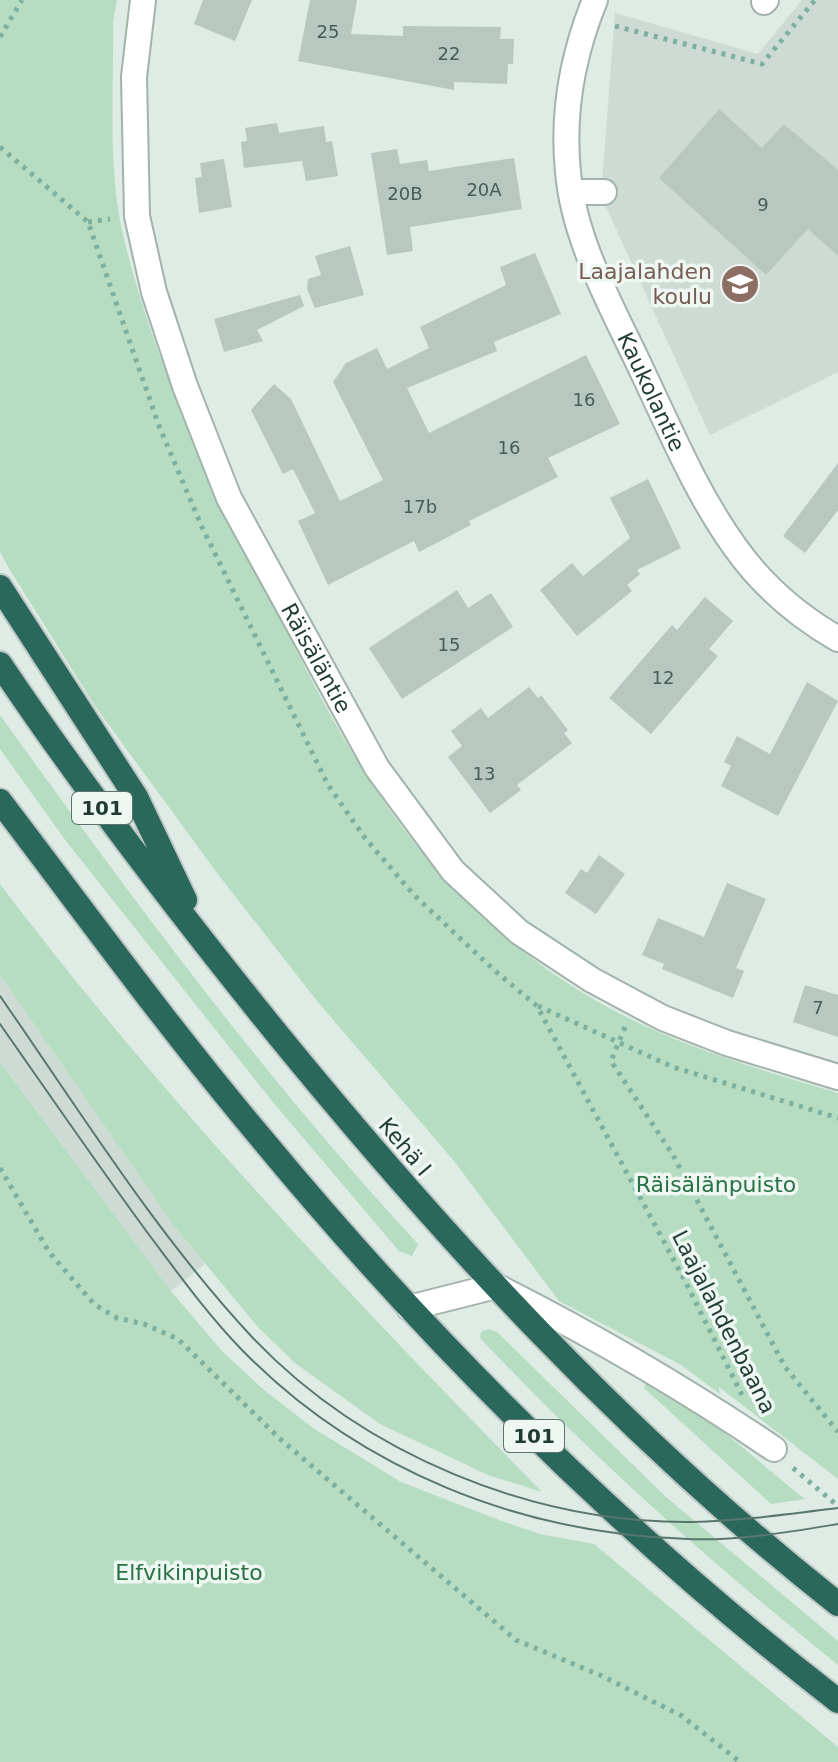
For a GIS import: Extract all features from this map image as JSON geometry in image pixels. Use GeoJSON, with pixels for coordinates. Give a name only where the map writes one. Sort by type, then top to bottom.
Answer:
{"type":"FeatureCollection","features":[{"type":"Feature","properties":{"kind":"highway"},"geometry":{"type":"LineString","coordinates":[[0,587],[136,797],[208,949]]}},
{"type":"Feature","properties":{"kind":"highway","name":"Kehä I"},"geometry":{"type":"LineString","coordinates":[[0,664],[53,744],[208,949],[409,1192],[564,1360],[696,1484],[838,1604]]}},
{"type":"Feature","properties":{"kind":"highway","name":"101"},"geometry":{"type":"LineString","coordinates":[[0,801],[144,992],[261,1139],[409,1308],[550,1452],[657,1553],[838,1701]]}},
{"type":"Feature","properties":{"kind":"street","name":"Räisäläntie"},"geometry":{"type":"LineString","coordinates":[[143,0],[134,77],[137,216],[154,292],[185,386],[229,498],[377,768],[453,871],[519,932],[592,980],[663,1018],[727,1043],[838,1077]]}},
{"type":"Feature","properties":{"kind":"street","name":"Kaukolantie"},"geometry":{"type":"LineString","coordinates":[[595,0],[573,60],[568,132],[572,192],[600,282],[695,483],[735,548],[771,590],[813,625],[838,639]]}},
{"type":"Feature","properties":{"kind":"street"},"geometry":{"type":"LineString","coordinates":[[572,192],[604,192]]}},
{"type":"Feature","properties":{"kind":"street"},"geometry":{"type":"LineString","coordinates":[[409,1308],[496,1286],[608,1343],[774,1449]]}},
{"type":"Feature","properties":{"kind":"path"},"geometry":{"type":"LineString","coordinates":[[0,37],[22,0]]}},
{"type":"Feature","properties":{"kind":"path"},"geometry":{"type":"LineString","coordinates":[[622,28],[762,64],[815,0]]}},
{"type":"Feature","properties":{"kind":"path"},"geometry":{"type":"LineString","coordinates":[[0,147],[88,222]]}},
{"type":"Feature","properties":{"kind":"path","name":"Laajalahdenbaana"},"geometry":{"type":"LineString","coordinates":[[616,1043],[537,1006],[677,1265],[748,1406]]}},
{"type":"Feature","properties":{"kind":"path"},"geometry":{"type":"LineString","coordinates":[[838,1118],[673,1067],[616,1043],[611,1061],[622,1082],[673,1155],[785,1367],[838,1432]]}},
{"type":"Feature","properties":{"kind":"path"},"geometry":{"type":"LineString","coordinates":[[0,1168],[49,1252],[94,1304],[117,1318],[144,1324],[178,1339],[279,1438],[516,1640],[602,1676],[682,1716],[740,1762]]}},
{"type":"Feature","properties":{"kind":"path"},"geometry":{"type":"LineString","coordinates":[[774,1449],[838,1506]]}},
{"type":"Feature","properties":{"kind":"shaded area","name":"Laajalahden koulu"},"geometry":{"type":"Polygon","coordinates":[[[802,0],[838,0],[838,372],[710,435],[601,196],[615,13],[758,54],[802,0]]]}},
{"type":"Feature","properties":{"kind":"shaded area"},"geometry":{"type":"Polygon","coordinates":[[[0,975],[174,1226],[205,1264],[171,1291],[0,1062],[0,975]]]}},
{"type":"Feature","properties":{"kind":"green space","name":"Räisälänpuisto"},"geometry":{"type":"Polygon","coordinates":[[[0,0],[117,0],[113,22],[115,186],[124,239],[136,283],[165,369],[200,452],[287,633],[345,740],[410,838],[449,883],[493,926],[544,967],[579,990],[649,1028],[685,1043],[838,1093],[838,1479],[719,1387],[720,1394],[681,1365],[559,1301],[454,1161],[317,1001],[217,873],[95,706],[10,570],[0,552],[0,0]]]}},
{"type":"Feature","properties":{"kind":"green space"},"geometry":{"type":"Polygon","coordinates":[[[0,715],[149,919],[253,1052],[418,1244],[412,1256],[399,1251],[272,1101],[66,841],[0,749],[0,715]]]}},
{"type":"Feature","properties":{"kind":"green space"},"geometry":{"type":"Polygon","coordinates":[[[0,884],[193,1121],[330,1272],[542,1492],[488,1475],[380,1424],[295,1363],[257,1326],[174,1226],[0,975],[0,884]]]}},
{"type":"Feature","properties":{"kind":"green space","name":"Elfvikinpuisto"},"geometry":{"type":"Polygon","coordinates":[[[0,1062],[171,1291],[222,1351],[264,1390],[313,1428],[401,1482],[540,1534],[594,1544],[838,1747],[838,1762],[0,1762],[0,1062]]]}},
{"type":"Feature","properties":{"kind":"green space"},"geometry":{"type":"Polygon","coordinates":[[[489,1329],[498,1333],[666,1497],[838,1641],[838,1665],[698,1548],[565,1425],[480,1338],[481,1332],[489,1329]]]}},
{"type":"Feature","properties":{"kind":"green space"},"geometry":{"type":"Polygon","coordinates":[[[646,1382],[689,1406],[805,1499],[771,1504],[644,1388],[646,1382]]]}},
{"type":"Feature","properties":{"kind":"building"},"geometry":{"type":"Polygon","coordinates":[[[203,0],[252,0],[235,41],[194,24],[203,0]]]}},
{"type":"Feature","properties":{"kind":"building"},"geometry":{"type":"Polygon","coordinates":[[[310,0],[357,0],[351,34],[403,36],[403,26],[501,27],[500,39],[514,39],[513,64],[508,64],[507,84],[454,82],[454,90],[298,61],[310,0]]]}},
{"type":"Feature","properties":{"kind":"building"},"geometry":{"type":"Polygon","coordinates":[[[719,109],[762,148],[784,124],[838,170],[838,256],[808,229],[766,275],[659,178],[719,109]]]}},
{"type":"Feature","properties":{"kind":"building"},"geometry":{"type":"Polygon","coordinates":[[[277,123],[279,133],[324,126],[326,142],[332,141],[338,176],[306,181],[302,161],[244,168],[241,142],[247,141],[245,128],[277,123]]]}},
{"type":"Feature","properties":{"kind":"building"},"geometry":{"type":"Polygon","coordinates":[[[397,149],[400,164],[427,160],[429,171],[514,158],[522,209],[410,227],[413,251],[387,255],[371,153],[397,149]]]}},
{"type":"Feature","properties":{"kind":"building"},"geometry":{"type":"Polygon","coordinates":[[[224,159],[232,207],[199,213],[195,178],[202,177],[200,163],[224,159]]]}},
{"type":"Feature","properties":{"kind":"building"},"geometry":{"type":"Polygon","coordinates":[[[350,246],[364,295],[315,308],[307,289],[308,279],[321,275],[315,256],[350,246]]]}},
{"type":"Feature","properties":{"kind":"building"},"geometry":{"type":"Polygon","coordinates":[[[535,253],[561,314],[494,342],[497,351],[407,388],[429,433],[586,355],[620,424],[548,458],[558,477],[469,521],[471,525],[419,552],[414,541],[328,585],[298,521],[315,513],[293,469],[283,474],[251,410],[274,384],[291,399],[340,501],[383,480],[333,382],[346,363],[377,348],[387,369],[429,348],[420,327],[506,285],[500,267],[535,253]]]}},
{"type":"Feature","properties":{"kind":"building"},"geometry":{"type":"Polygon","coordinates":[[[300,295],[304,306],[257,330],[263,341],[224,352],[214,319],[300,295]]]}},
{"type":"Feature","properties":{"kind":"building"},"geometry":{"type":"Polygon","coordinates":[[[838,463],[838,510],[805,553],[783,536],[838,463]]]}},
{"type":"Feature","properties":{"kind":"building"},"geometry":{"type":"Polygon","coordinates":[[[648,479],[681,548],[637,570],[640,574],[627,585],[632,591],[577,636],[540,590],[572,563],[583,576],[630,538],[610,498],[648,479]]]}},
{"type":"Feature","properties":{"kind":"building"},"geometry":{"type":"Polygon","coordinates":[[[457,590],[468,608],[491,593],[513,627],[402,699],[369,648],[457,590]]]}},
{"type":"Feature","properties":{"kind":"building"},"geometry":{"type":"Polygon","coordinates":[[[705,597],[733,621],[709,649],[718,656],[651,734],[609,698],[672,625],[677,630],[705,597]]]}},
{"type":"Feature","properties":{"kind":"building"},"geometry":{"type":"Polygon","coordinates":[[[807,682],[838,701],[778,816],[721,786],[731,766],[724,762],[737,736],[770,754],[807,682]]]}},
{"type":"Feature","properties":{"kind":"building"},"geometry":{"type":"Polygon","coordinates":[[[529,687],[538,698],[541,695],[568,730],[564,733],[572,743],[517,785],[521,790],[490,813],[448,757],[462,746],[451,731],[481,708],[488,718],[529,687]]]}},
{"type":"Feature","properties":{"kind":"building"},"geometry":{"type":"Polygon","coordinates":[[[599,855],[625,874],[596,914],[565,893],[581,869],[587,873],[599,855]]]}},
{"type":"Feature","properties":{"kind":"building"},"geometry":{"type":"Polygon","coordinates":[[[727,883],[766,899],[736,968],[744,971],[733,998],[662,969],[664,964],[642,955],[658,918],[704,937],[727,883]]]}},
{"type":"Feature","properties":{"kind":"building"},"geometry":{"type":"Polygon","coordinates":[[[805,985],[838,995],[838,1037],[793,1022],[805,985]]]}},
{"type":"Feature","properties":{"kind":"tram line"},"geometry":{"type":"LineString","coordinates":[[0,996],[120,1171],[183,1256],[252,1337],[296,1379],[345,1416],[398,1447],[454,1474],[512,1495],[572,1510],[632,1519],[693,1522],[838,1508]]}},
{"type":"Feature","properties":{"kind":"tram line"},"geometry":{"type":"LineString","coordinates":[[0,1024],[147,1232],[229,1336],[288,1392],[338,1429],[390,1461],[446,1488],[504,1509],[564,1524],[626,1534],[725,1539],[838,1524]]}},
{"type":"Feature","properties":{"kind":"place","name":"Laajalahden koulu"},"geometry":{"type":"Point","coordinates":[740,284]}}]}
